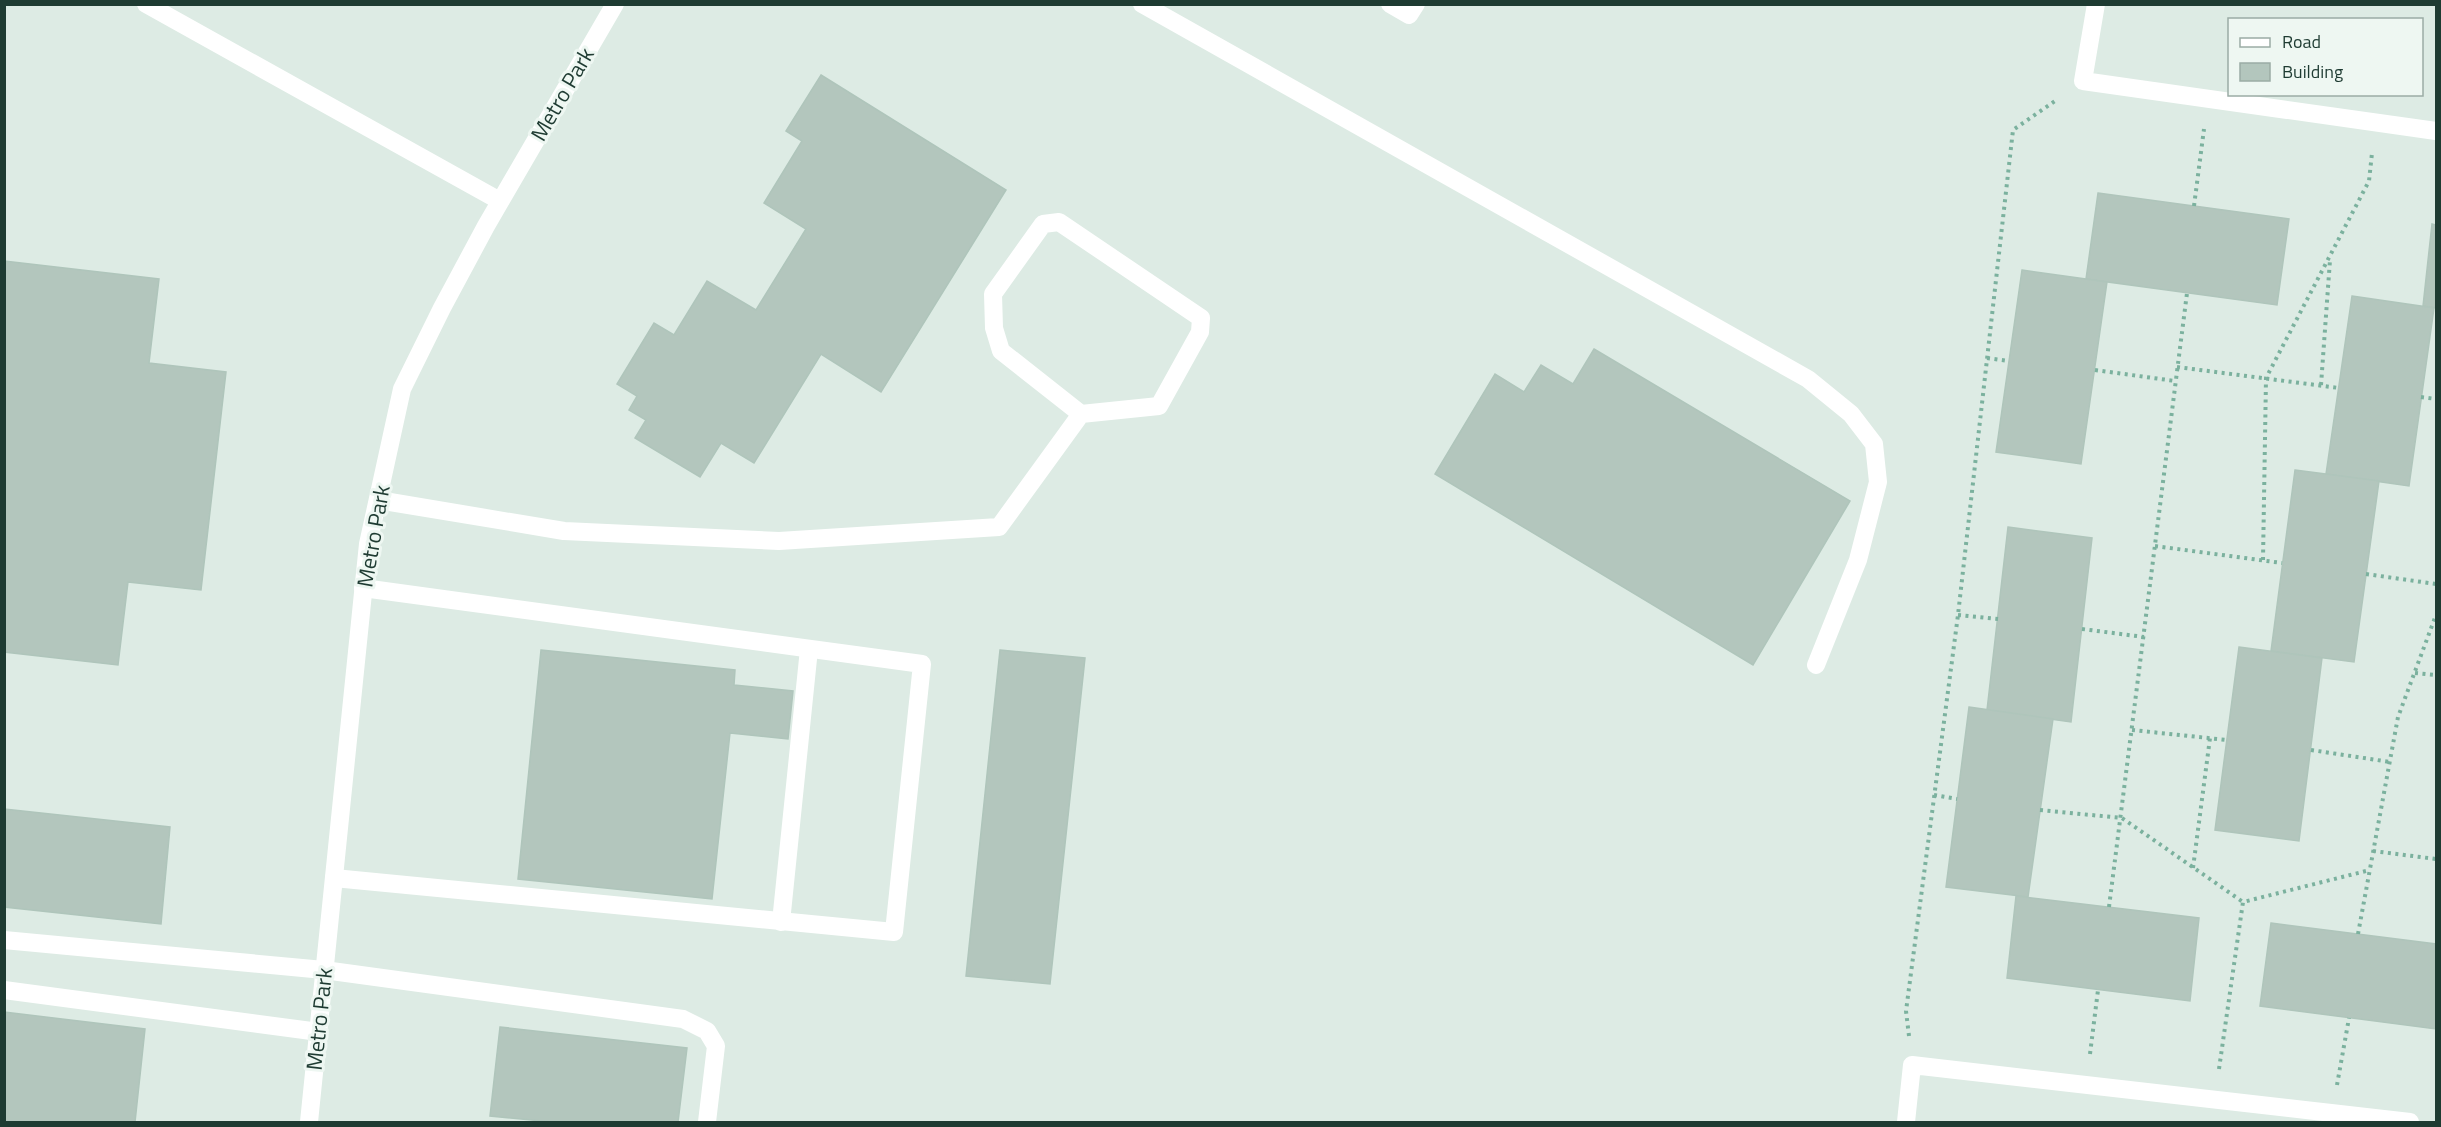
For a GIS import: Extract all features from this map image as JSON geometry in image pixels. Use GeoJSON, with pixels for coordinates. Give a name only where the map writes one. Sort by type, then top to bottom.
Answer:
{"type":"FeatureCollection","features":[{"type":"Feature","properties":{"kind":"street"},"geometry":{"type":"LineString","coordinates":[[146,4],[500,201]]}},
{"type":"Feature","properties":{"kind":"street","name":"Metro Park"},"geometry":{"type":"LineString","coordinates":[[309,1122],[368,544],[402,389],[442,308],[500,201],[615,4]]}},
{"type":"Feature","properties":{"kind":"street"},"geometry":{"type":"LineString","coordinates":[[1142,4],[1808,379],[1851,414],[1874,444],[1878,483],[1858,560],[1816,665]]}},
{"type":"Feature","properties":{"kind":"street"},"geometry":{"type":"LineString","coordinates":[[1390,4],[1409,15],[1416,4]]}},
{"type":"Feature","properties":{"kind":"street"},"geometry":{"type":"LineString","coordinates":[[2096,4],[2084,81],[2436,130]]}},
{"type":"Feature","properties":{"kind":"street"},"geometry":{"type":"LineString","coordinates":[[378,500],[564,531],[779,541],[999,527],[1081,414],[1159,406],[1200,332],[1201,318],[1059,222],[1043,224],[993,294],[994,328],[1001,351],[1081,414]]}},
{"type":"Feature","properties":{"kind":"street"},"geometry":{"type":"LineString","coordinates":[[334,879],[894,932],[899,886],[921,664],[363,588]]}},
{"type":"Feature","properties":{"kind":"street"},"geometry":{"type":"LineString","coordinates":[[782,922],[809,649]]}},
{"type":"Feature","properties":{"kind":"street"},"geometry":{"type":"LineString","coordinates":[[4,940],[324,970],[684,1019],[707,1031],[716,1046],[707,1122]]}},
{"type":"Feature","properties":{"kind":"street"},"geometry":{"type":"LineString","coordinates":[[4,990],[319,1032]]}},
{"type":"Feature","properties":{"kind":"street"},"geometry":{"type":"LineString","coordinates":[[1906,1122],[1912,1065],[2410,1122]]}},
{"type":"Feature","properties":{"kind":"path"},"geometry":{"type":"LineString","coordinates":[[1912,1065],[1906,1011],[1958,615],[2013,130],[2084,81]]}},
{"type":"Feature","properties":{"kind":"path"},"geometry":{"type":"LineString","coordinates":[[2194,206],[2208,99]]}},
{"type":"Feature","properties":{"kind":"path"},"geometry":{"type":"LineString","coordinates":[[2263,560],[2266,378],[2369,181],[2375,122]]}},
{"type":"Feature","properties":{"kind":"path"},"geometry":{"type":"LineString","coordinates":[[2321,386],[2330,256]]}},
{"type":"Feature","properties":{"kind":"path"},"geometry":{"type":"LineString","coordinates":[[2109,907],[2187,293]]}},
{"type":"Feature","properties":{"kind":"path"},"geometry":{"type":"LineString","coordinates":[[1987,358],[2009,360]]}},
{"type":"Feature","properties":{"kind":"path"},"geometry":{"type":"LineString","coordinates":[[2177,367],[2339,388]]}},
{"type":"Feature","properties":{"kind":"path"},"geometry":{"type":"LineString","coordinates":[[2095,370],[2175,381]]}},
{"type":"Feature","properties":{"kind":"path"},"geometry":{"type":"LineString","coordinates":[[2421,397],[2436,399]]}},
{"type":"Feature","properties":{"kind":"path"},"geometry":{"type":"LineString","coordinates":[[2155,546],[2282,563]]}},
{"type":"Feature","properties":{"kind":"path"},"geometry":{"type":"LineString","coordinates":[[2366,574],[2436,584]]}},
{"type":"Feature","properties":{"kind":"path"},"geometry":{"type":"LineString","coordinates":[[1958,615],[1998,619]]}},
{"type":"Feature","properties":{"kind":"path"},"geometry":{"type":"LineString","coordinates":[[2358,934],[2398,717],[2436,615]]}},
{"type":"Feature","properties":{"kind":"path"},"geometry":{"type":"LineString","coordinates":[[2082,629],[2144,638]]}},
{"type":"Feature","properties":{"kind":"path"},"geometry":{"type":"LineString","coordinates":[[2415,673],[2436,675]]}},
{"type":"Feature","properties":{"kind":"path"},"geometry":{"type":"LineString","coordinates":[[2132,730],[2227,740]]}},
{"type":"Feature","properties":{"kind":"path"},"geometry":{"type":"LineString","coordinates":[[2193,868],[2211,738]]}},
{"type":"Feature","properties":{"kind":"path"},"geometry":{"type":"LineString","coordinates":[[2310,750],[2390,762]]}},
{"type":"Feature","properties":{"kind":"path"},"geometry":{"type":"LineString","coordinates":[[1934,795],[1957,799]]}},
{"type":"Feature","properties":{"kind":"path"},"geometry":{"type":"LineString","coordinates":[[2040,810],[2121,818],[2243,902],[2370,870]]}},
{"type":"Feature","properties":{"kind":"path"},"geometry":{"type":"LineString","coordinates":[[2373,851],[2436,859]]}},
{"type":"Feature","properties":{"kind":"path"},"geometry":{"type":"LineString","coordinates":[[2215,1100],[2243,902]]}},
{"type":"Feature","properties":{"kind":"path"},"geometry":{"type":"LineString","coordinates":[[2087,1085],[2098,990]]}},
{"type":"Feature","properties":{"kind":"path"},"geometry":{"type":"LineString","coordinates":[[2331,1113],[2349,1018]]}},
{"type":"Feature","properties":{"kind":"building"},"geometry":{"type":"Polygon","coordinates":[[[821,75],[1006,190],[881,392],[821,354],[754,463],[721,443],[700,477],[635,438],[646,420],[629,410],[637,396],[617,384],[654,323],[674,335],[707,281],[756,310],[806,229],[764,203],[802,141],[786,131],[821,75]]]}},
{"type":"Feature","properties":{"kind":"building"},"geometry":{"type":"Polygon","coordinates":[[[2098,193],[2289,219],[2277,305],[2086,279],[2098,193]]]}},
{"type":"Feature","properties":{"kind":"building"},"geometry":{"type":"Polygon","coordinates":[[[2432,224],[2436,225],[2436,308],[2423,306],[2432,224]]]}},
{"type":"Feature","properties":{"kind":"building"},"geometry":{"type":"Polygon","coordinates":[[[4,261],[159,279],[149,363],[226,372],[201,590],[128,582],[118,665],[4,652],[4,261]]]}},
{"type":"Feature","properties":{"kind":"building"},"geometry":{"type":"Polygon","coordinates":[[[2022,270],[2107,282],[2081,464],[1996,452],[2022,270]]]}},
{"type":"Feature","properties":{"kind":"building"},"geometry":{"type":"Polygon","coordinates":[[[2352,296],[2434,308],[2409,486],[2326,474],[2352,296]]]}},
{"type":"Feature","properties":{"kind":"building"},"geometry":{"type":"Polygon","coordinates":[[[1594,349],[1850,501],[1753,665],[1435,474],[1495,374],[1524,392],[1541,365],[1573,384],[1594,349]]]}},
{"type":"Feature","properties":{"kind":"building"},"geometry":{"type":"Polygon","coordinates":[[[2295,470],[2379,481],[2354,662],[2271,651],[2295,470]]]}},
{"type":"Feature","properties":{"kind":"building"},"geometry":{"type":"Polygon","coordinates":[[[2008,527],[2092,538],[2071,722],[1987,710],[2008,527]]]}},
{"type":"Feature","properties":{"kind":"building"},"geometry":{"type":"Polygon","coordinates":[[[2239,647],[2322,658],[2299,841],[2215,830],[2239,647]]]}},
{"type":"Feature","properties":{"kind":"building"},"geometry":{"type":"Polygon","coordinates":[[[541,650],[735,670],[734,685],[793,691],[788,739],[730,733],[712,899],[518,879],[541,650]]]}},
{"type":"Feature","properties":{"kind":"building"},"geometry":{"type":"Polygon","coordinates":[[[1000,650],[1085,658],[1050,984],[966,976],[1000,650]]]}},
{"type":"Feature","properties":{"kind":"building"},"geometry":{"type":"Polygon","coordinates":[[[1969,707],[2053,719],[2028,897],[1946,887],[1969,707]]]}},
{"type":"Feature","properties":{"kind":"building"},"geometry":{"type":"Polygon","coordinates":[[[4,809],[170,827],[161,924],[4,907],[4,809]]]}},
{"type":"Feature","properties":{"kind":"building"},"geometry":{"type":"Polygon","coordinates":[[[2016,896],[2199,918],[2190,1001],[2007,978],[2016,896]]]}},
{"type":"Feature","properties":{"kind":"building"},"geometry":{"type":"Polygon","coordinates":[[[2271,923],[2436,944],[2436,1029],[2260,1006],[2271,923]]]}},
{"type":"Feature","properties":{"kind":"building"},"geometry":{"type":"Polygon","coordinates":[[[4,1012],[145,1029],[135,1122],[4,1122],[4,1012]]]}},
{"type":"Feature","properties":{"kind":"building"},"geometry":{"type":"Polygon","coordinates":[[[500,1027],[687,1048],[678,1122],[552,1122],[490,1116],[500,1027]]]}}]}
